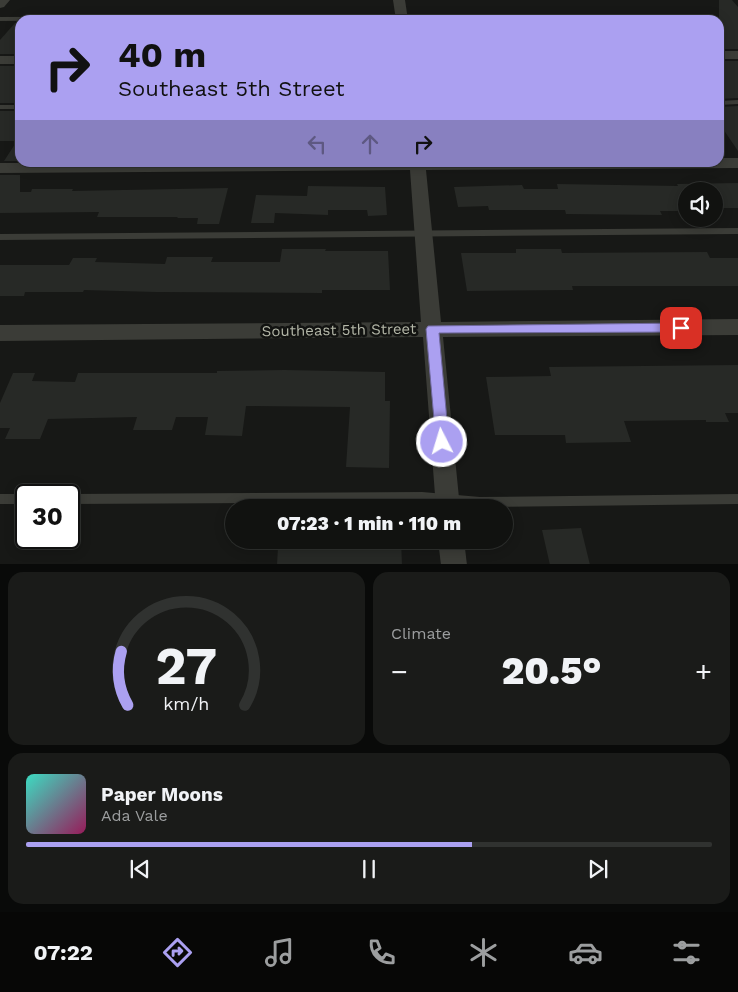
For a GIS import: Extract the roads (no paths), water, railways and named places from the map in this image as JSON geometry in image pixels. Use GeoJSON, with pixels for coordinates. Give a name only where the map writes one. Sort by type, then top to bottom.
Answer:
{"type":"FeatureCollection","features":[{"type":"Feature","properties":{"kind":"street"},"geometry":{"type":"LineString","coordinates":[[0,5],[4,0]]}},
{"type":"Feature","properties":{"kind":"street"},"geometry":{"type":"LineString","coordinates":[[400,0],[402,15]]}},
{"type":"Feature","properties":{"kind":"street"},"geometry":{"type":"LineString","coordinates":[[724,55],[738,55]]}},
{"type":"Feature","properties":{"kind":"street"},"geometry":{"type":"LineString","coordinates":[[0,60],[15,60]]}},
{"type":"Feature","properties":{"kind":"street"},"geometry":{"type":"LineString","coordinates":[[724,163],[738,163]]}},
{"type":"Feature","properties":{"kind":"street"},"geometry":{"type":"LineString","coordinates":[[0,168],[104,167]]}},
{"type":"Feature","properties":{"kind":"street"},"geometry":{"type":"LineString","coordinates":[[417,167],[448,499]]}},
{"type":"Feature","properties":{"kind":"street","name":"Southeast 5th Street"},"geometry":{"type":"LineString","coordinates":[[0,333],[738,328]]}},
{"type":"Feature","properties":{"kind":"street"},"geometry":{"type":"LineString","coordinates":[[452,549],[454,564]]}},
{"type":"Feature","properties":{"kind":"lane"},"geometry":{"type":"LineString","coordinates":[[0,19],[15,19]]}},
{"type":"Feature","properties":{"kind":"lane"},"geometry":{"type":"LineString","coordinates":[[724,102],[738,102]]}},
{"type":"Feature","properties":{"kind":"lane"},"geometry":{"type":"LineString","coordinates":[[0,107],[15,107]]}},
{"type":"Feature","properties":{"kind":"lane"},"geometry":{"type":"LineString","coordinates":[[0,237],[738,231]]}},
{"type":"Feature","properties":{"kind":"lane"},"geometry":{"type":"LineString","coordinates":[[80,499],[422,497],[431,499]]}},
{"type":"Feature","properties":{"kind":"lane"},"geometry":{"type":"LineString","coordinates":[[0,500],[15,499]]}},
{"type":"Feature","properties":{"kind":"lane"},"geometry":{"type":"LineString","coordinates":[[513,502],[738,499]]}}]}
